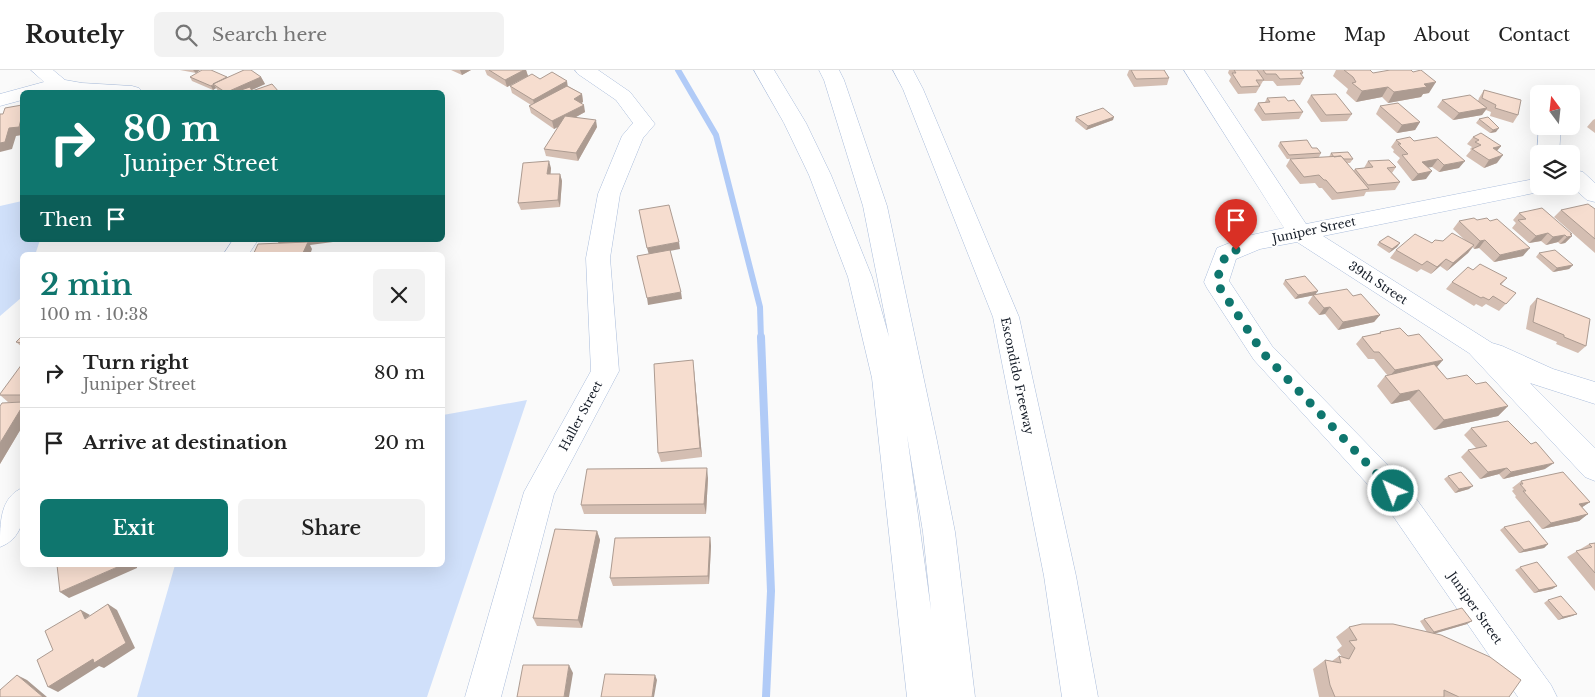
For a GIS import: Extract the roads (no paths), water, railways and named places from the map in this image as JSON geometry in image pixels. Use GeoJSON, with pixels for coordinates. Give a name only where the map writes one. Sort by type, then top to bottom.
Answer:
{"type":"FeatureCollection","features":[{"type":"Feature","properties":{"kind":"main road"},"geometry":{"type":"LineString","coordinates":[[41,70],[59,85]]}},
{"type":"Feature","properties":{"kind":"main road","name":"Haller Street"},"geometry":{"type":"LineString","coordinates":[[483,697],[539,492],[605,371],[598,258],[609,194],[633,136],[644,124],[623,96],[585,70]]}},
{"type":"Feature","properties":{"kind":"main road"},"geometry":{"type":"LineString","coordinates":[[764,70],[795,123],[820,175],[862,286],[886,378],[925,697]]}},
{"type":"Feature","properties":{"kind":"main road"},"geometry":{"type":"LineString","coordinates":[[829,70],[876,206],[924,441],[939,532],[957,697]]}},
{"type":"Feature","properties":{"kind":"main road","name":"Escondido Freeway"},"geometry":{"type":"LineString","coordinates":[[903,70],[913,89],[1006,317],[1060,576],[1080,697]]}},
{"type":"Feature","properties":{"kind":"main road","name":"39th Street"},"geometry":{"type":"LineString","coordinates":[[1194,70],[1299,232],[1478,346],[1595,468]]}},
{"type":"Feature","properties":{"kind":"main road"},"geometry":{"type":"LineString","coordinates":[[38,90],[59,85],[99,90]]}},
{"type":"Feature","properties":{"kind":"main road"},"geometry":{"type":"LineString","coordinates":[[0,100],[20,95]]}},
{"type":"Feature","properties":{"kind":"main road"},"geometry":{"type":"LineString","coordinates":[[1580,176],[1595,195]]}},
{"type":"Feature","properties":{"kind":"main road","name":"Juniper Street"},"geometry":{"type":"LineString","coordinates":[[1530,187],[1255,242],[1226,254],[1216,282],[1263,353],[1393,491],[1539,697]]}},
{"type":"Feature","properties":{"kind":"main road"},"geometry":{"type":"LineString","coordinates":[[1478,346],[1544,377],[1595,393]]}},
{"type":"Feature","properties":{"kind":"main road"},"geometry":{"type":"LineString","coordinates":[[0,533],[20,504]]}},
{"type":"Feature","properties":{"kind":"waterway"},"geometry":{"type":"LineString","coordinates":[[678,70],[716,135],[760,307],[761,339]]}},
{"type":"Feature","properties":{"kind":"waterway"},"geometry":{"type":"LineString","coordinates":[[761,337],[771,591],[766,697]]}}]}
